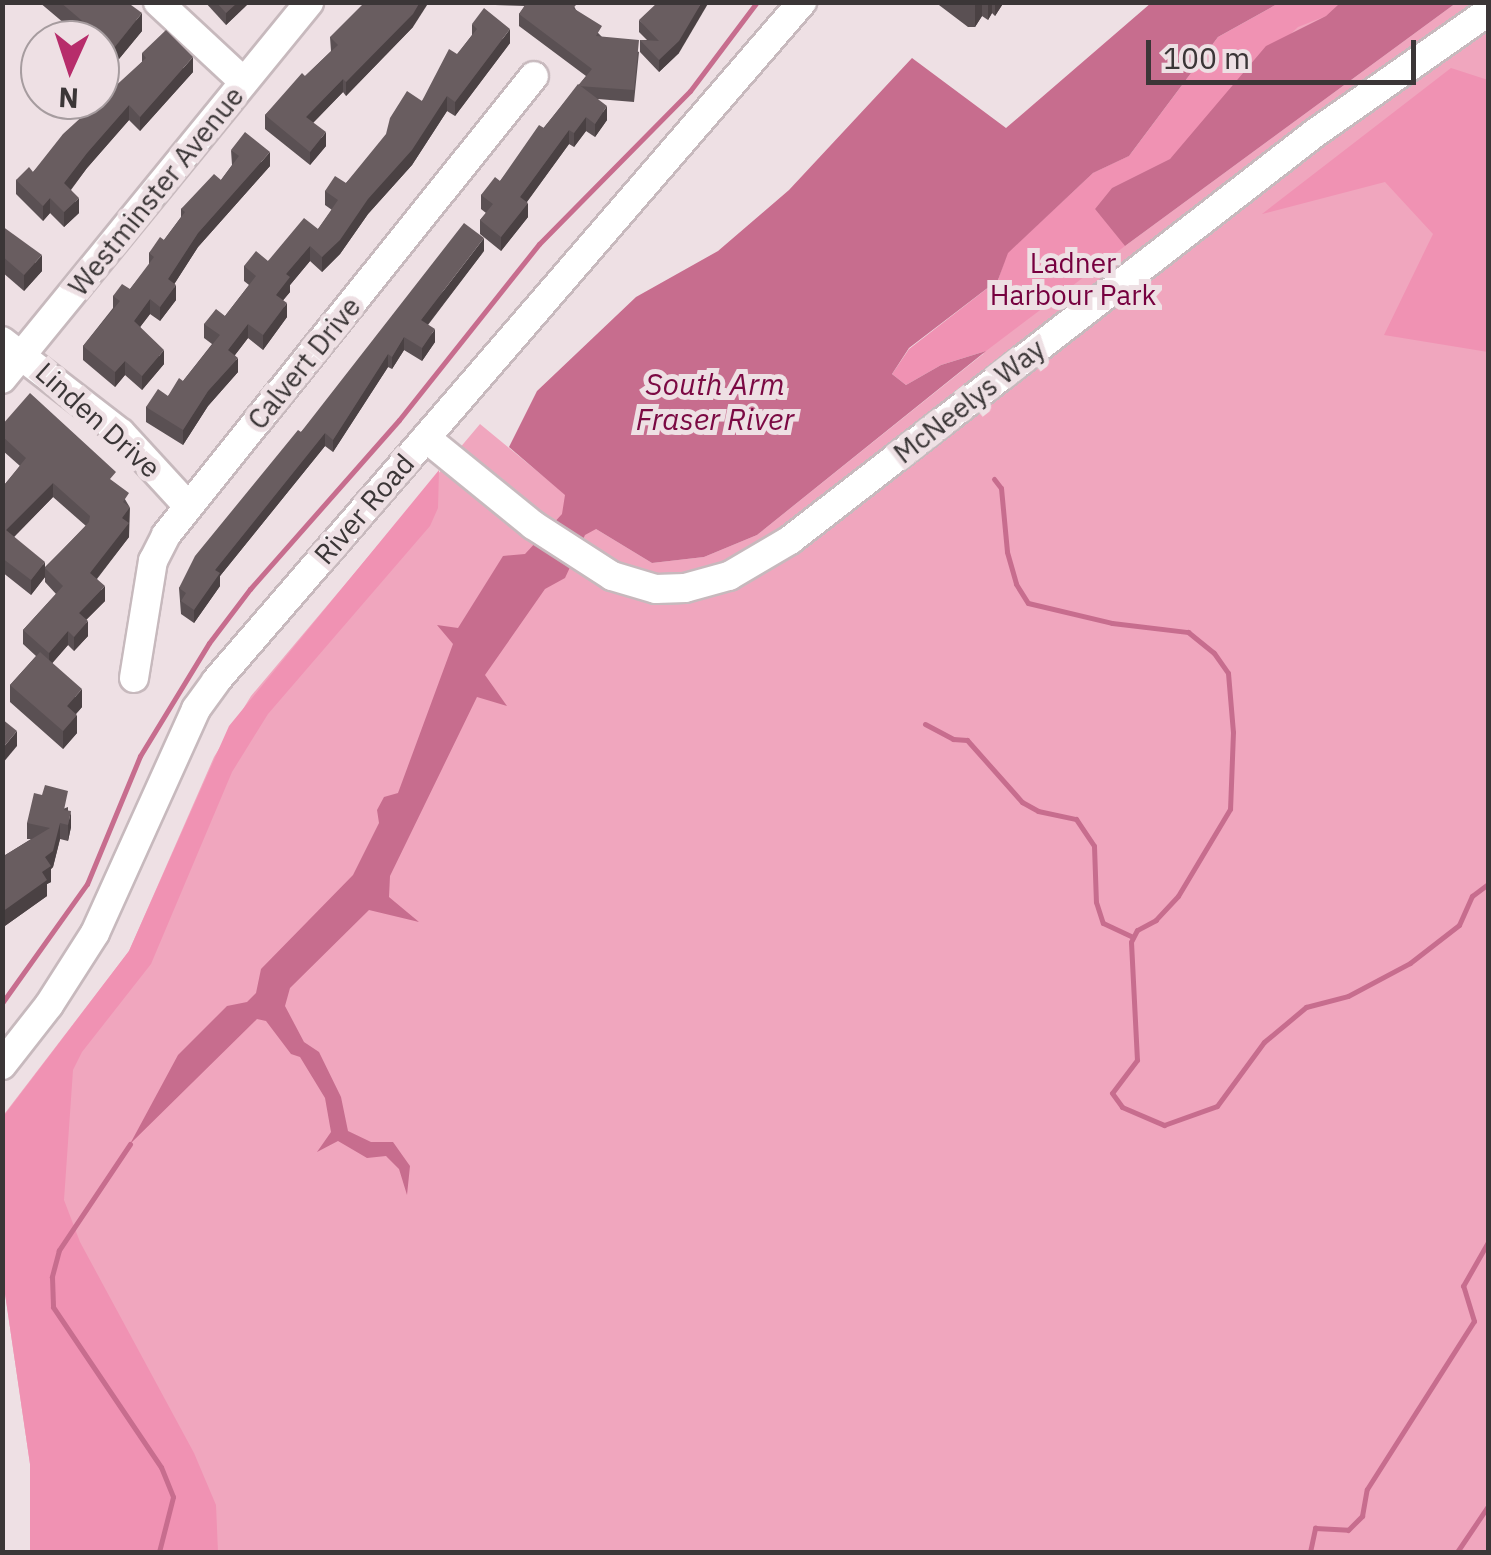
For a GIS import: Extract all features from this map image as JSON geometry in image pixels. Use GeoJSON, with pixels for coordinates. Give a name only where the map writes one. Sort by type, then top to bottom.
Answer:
{"type":"FeatureCollection","features":[{"type":"Feature","properties":{"kind":"street"},"geometry":{"type":"LineString","coordinates":[[158,2],[244,82]]}},
{"type":"Feature","properties":{"kind":"street","name":"Westminster Avenue"},"geometry":{"type":"LineString","coordinates":[[2,379],[13,348],[244,82],[308,2]]}},
{"type":"Feature","properties":{"kind":"street","name":"River Road"},"geometry":{"type":"LineString","coordinates":[[2,1065],[49,1005],[94,934],[196,709],[238,652],[802,2]]}},
{"type":"Feature","properties":{"kind":"street","name":"McNeelys Way"},"geometry":{"type":"LineString","coordinates":[[426,438],[533,524],[612,576],[656,589],[685,588],[729,576],[764,558],[1316,133],[1488,12]]}},
{"type":"Feature","properties":{"kind":"street","name":"Calvert Drive"},"geometry":{"type":"LineString","coordinates":[[134,678],[153,561],[187,505],[534,76]]}},
{"type":"Feature","properties":{"kind":"street","name":"Linden Drive"},"geometry":{"type":"LineString","coordinates":[[13,348],[121,433],[187,505]]}},
{"type":"Feature","properties":{"kind":"green space","name":"Ladner Harbour Park"},"geometry":{"type":"Polygon","coordinates":[[[1279,3],[1340,3],[1125,246],[1456,3],[1488,3],[1488,1552],[30,1552],[30,1464],[3,1280],[2,1117],[129,951],[214,757],[251,696],[480,424],[566,495],[596,529],[652,563],[704,557],[757,535],[983,354],[1058,209],[1093,173],[1129,156],[1279,3]]]}},
{"type":"Feature","properties":{"kind":"green space","name":"Ladner Harbour Park"},"geometry":{"type":"Polygon","coordinates":[[[1279,3],[1340,3],[1326,16],[1298,27],[1233,89],[1170,159],[1112,188],[1095,209],[1125,246],[986,351],[941,365],[906,385],[892,374],[909,349],[998,280],[1007,253],[1093,173],[1129,156],[1218,37],[1279,3]]]}},
{"type":"Feature","properties":{"kind":"green space"},"geometry":{"type":"Polygon","coordinates":[[[1451,68],[1488,80],[1488,352],[1384,335],[1433,234],[1385,182],[1262,214],[1451,68]]]}},
{"type":"Feature","properties":{"kind":"green space"},"geometry":{"type":"Polygon","coordinates":[[[439,470],[438,508],[430,526],[268,714],[232,772],[151,964],[82,1052],[73,1070],[64,1200],[80,1242],[194,1453],[216,1505],[218,1552],[30,1552],[30,1464],[3,1280],[3,1117],[129,951],[229,726],[439,470]]]}},
{"type":"Feature","properties":{"kind":"water","name":"South Arm Fraser River"},"geometry":{"type":"Polygon","coordinates":[[[1151,3],[1279,3],[1218,37],[1129,156],[1093,173],[1008,253],[998,280],[909,348],[892,374],[906,385],[941,365],[986,351],[757,535],[704,557],[652,563],[596,529],[585,535],[565,578],[545,589],[485,675],[507,706],[477,697],[390,876],[389,897],[419,922],[369,910],[290,988],[285,1006],[304,1042],[319,1052],[341,1097],[348,1131],[371,1142],[393,1142],[410,1166],[407,1195],[399,1169],[386,1156],[367,1158],[338,1141],[317,1152],[331,1132],[325,1098],[300,1057],[291,1054],[266,1021],[257,1019],[130,1144],[178,1055],[227,1006],[247,1002],[256,993],[261,969],[353,875],[379,823],[377,810],[384,797],[398,793],[453,644],[437,625],[458,628],[503,556],[525,554],[562,514],[565,495],[509,447],[537,391],[636,297],[718,251],[789,190],[912,58],[1006,128],[1151,3]]]}},
{"type":"Feature","properties":{"kind":"water"},"geometry":{"type":"Polygon","coordinates":[[[1340,3],[1456,3],[1125,246],[1095,209],[1112,188],[1170,159],[1266,46],[1326,16],[1340,3]]]}},
{"type":"Feature","properties":{"kind":"building"},"geometry":{"type":"Polygon","coordinates":[[[60,2],[127,2],[142,13],[120,40],[120,20],[81,20],[60,2]]]}},
{"type":"Feature","properties":{"kind":"building"},"geometry":{"type":"Polygon","coordinates":[[[216,2],[238,2],[226,13],[216,2]]]}},
{"type":"Feature","properties":{"kind":"building"},"geometry":{"type":"Polygon","coordinates":[[[365,2],[420,2],[413,14],[346,82],[343,79],[306,117],[326,132],[310,152],[265,115],[302,73],[305,76],[338,45],[330,37],[365,2]]]}},
{"type":"Feature","properties":{"kind":"building"},"geometry":{"type":"Polygon","coordinates":[[[527,2],[572,2],[576,5],[573,8],[602,26],[596,36],[639,40],[634,90],[578,86],[592,69],[519,14],[527,2]]]}},
{"type":"Feature","properties":{"kind":"building"},"geometry":{"type":"Polygon","coordinates":[[[658,2],[702,2],[679,41],[659,60],[640,40],[659,41],[639,20],[658,2]]]}},
{"type":"Feature","properties":{"kind":"building"},"geometry":{"type":"Polygon","coordinates":[[[484,8],[510,29],[455,102],[447,96],[412,150],[368,199],[340,240],[322,257],[310,246],[286,274],[290,277],[276,295],[287,303],[263,335],[248,324],[228,350],[238,358],[208,391],[183,430],[146,407],[158,389],[168,396],[179,378],[183,381],[220,335],[204,324],[216,309],[225,316],[256,276],[244,266],[256,251],[268,261],[304,218],[318,229],[338,200],[325,191],[335,176],[346,183],[386,134],[390,118],[407,91],[422,101],[449,49],[457,54],[477,29],[472,24],[484,8]]]}},
{"type":"Feature","properties":{"kind":"building"},"geometry":{"type":"Polygon","coordinates":[[[166,30],[193,57],[140,117],[129,105],[120,115],[120,82],[146,58],[142,53],[166,30]]]}},
{"type":"Feature","properties":{"kind":"building"},"geometry":{"type":"Polygon","coordinates":[[[578,84],[607,106],[595,124],[586,117],[574,133],[569,130],[520,197],[528,203],[501,237],[480,220],[493,204],[481,195],[495,177],[500,181],[539,125],[544,128],[578,84]]]}},
{"type":"Feature","properties":{"kind":"building"},"geometry":{"type":"Polygon","coordinates":[[[78,120],[116,120],[64,183],[79,198],[64,212],[50,198],[43,206],[16,180],[29,167],[33,172],[78,120]]]}},
{"type":"Feature","properties":{"kind":"building"},"geometry":{"type":"Polygon","coordinates":[[[245,132],[270,152],[198,233],[168,279],[176,285],[160,307],[150,299],[134,321],[164,350],[142,376],[125,361],[115,372],[83,346],[120,301],[113,296],[122,284],[130,289],[154,257],[149,253],[185,212],[181,209],[214,174],[221,180],[239,156],[231,150],[245,132]]]}},
{"type":"Feature","properties":{"kind":"building"},"geometry":{"type":"Polygon","coordinates":[[[464,223],[484,238],[421,320],[435,329],[422,348],[404,337],[392,357],[388,354],[333,440],[325,433],[215,570],[220,573],[194,610],[181,601],[186,593],[179,588],[195,556],[298,430],[301,432],[464,223]]]}},
{"type":"Feature","properties":{"kind":"building"},"geometry":{"type":"Polygon","coordinates":[[[2,226],[42,255],[24,275],[2,256],[2,226]]]}},
{"type":"Feature","properties":{"kind":"building"},"geometry":{"type":"Polygon","coordinates":[[[30,393],[116,472],[110,479],[129,493],[123,502],[130,507],[122,518],[129,523],[90,573],[105,586],[79,613],[88,621],[74,637],[68,631],[49,653],[23,630],[63,586],[45,568],[89,522],[90,516],[53,483],[6,530],[45,562],[31,580],[2,558],[2,481],[5,484],[26,458],[2,436],[2,425],[30,393]]]}},
{"type":"Feature","properties":{"kind":"building"},"geometry":{"type":"Polygon","coordinates":[[[40,652],[82,689],[67,706],[77,715],[63,731],[10,685],[40,652]]]}},
{"type":"Feature","properties":{"kind":"building"},"geometry":{"type":"Polygon","coordinates":[[[2,719],[17,731],[2,749],[2,719]]]}},
{"type":"Feature","properties":{"kind":"building"},"geometry":{"type":"Polygon","coordinates":[[[45,785],[68,791],[64,810],[71,811],[68,825],[60,823],[53,851],[45,857],[51,866],[42,872],[47,880],[2,912],[2,857],[50,828],[27,823],[34,793],[42,795],[45,785]]]}},
{"type":"Feature","properties":{"kind":"waterway"},"geometry":{"type":"LineString","coordinates":[[2,1003],[87,884],[140,756],[209,643],[250,589],[399,420],[539,244],[690,91],[757,2]]}},
{"type":"Feature","properties":{"kind":"waterway"},"geometry":{"type":"LineString","coordinates":[[994,479],[1001,488],[1007,552],[1016,584],[1028,603],[1112,623],[1188,632],[1214,653],[1228,673],[1233,732],[1230,809],[1178,896],[1156,920],[1137,930],[1131,942],[1137,1060],[1112,1093],[1122,1107],[1164,1125],[1217,1106],[1264,1042],[1306,1007],[1348,996],[1410,963],[1459,925],[1472,896],[1488,884]]}},
{"type":"Feature","properties":{"kind":"waterway"},"geometry":{"type":"LineString","coordinates":[[925,724],[953,739],[967,740],[1022,802],[1038,811],[1076,819],[1094,846],[1096,902],[1103,923],[1133,937]]}},
{"type":"Feature","properties":{"kind":"waterway"},"geometry":{"type":"LineString","coordinates":[[130,1144],[59,1250],[52,1277],[53,1307],[161,1467],[173,1497],[159,1552]]}},
{"type":"Feature","properties":{"kind":"waterway"},"geometry":{"type":"LineString","coordinates":[[1310,1552],[1315,1528],[1348,1530],[1362,1516],[1367,1489],[1474,1321],[1463,1286],[1488,1242]]}},
{"type":"Feature","properties":{"kind":"waterway"},"geometry":{"type":"LineString","coordinates":[[1457,1552],[1488,1506]]}}]}
